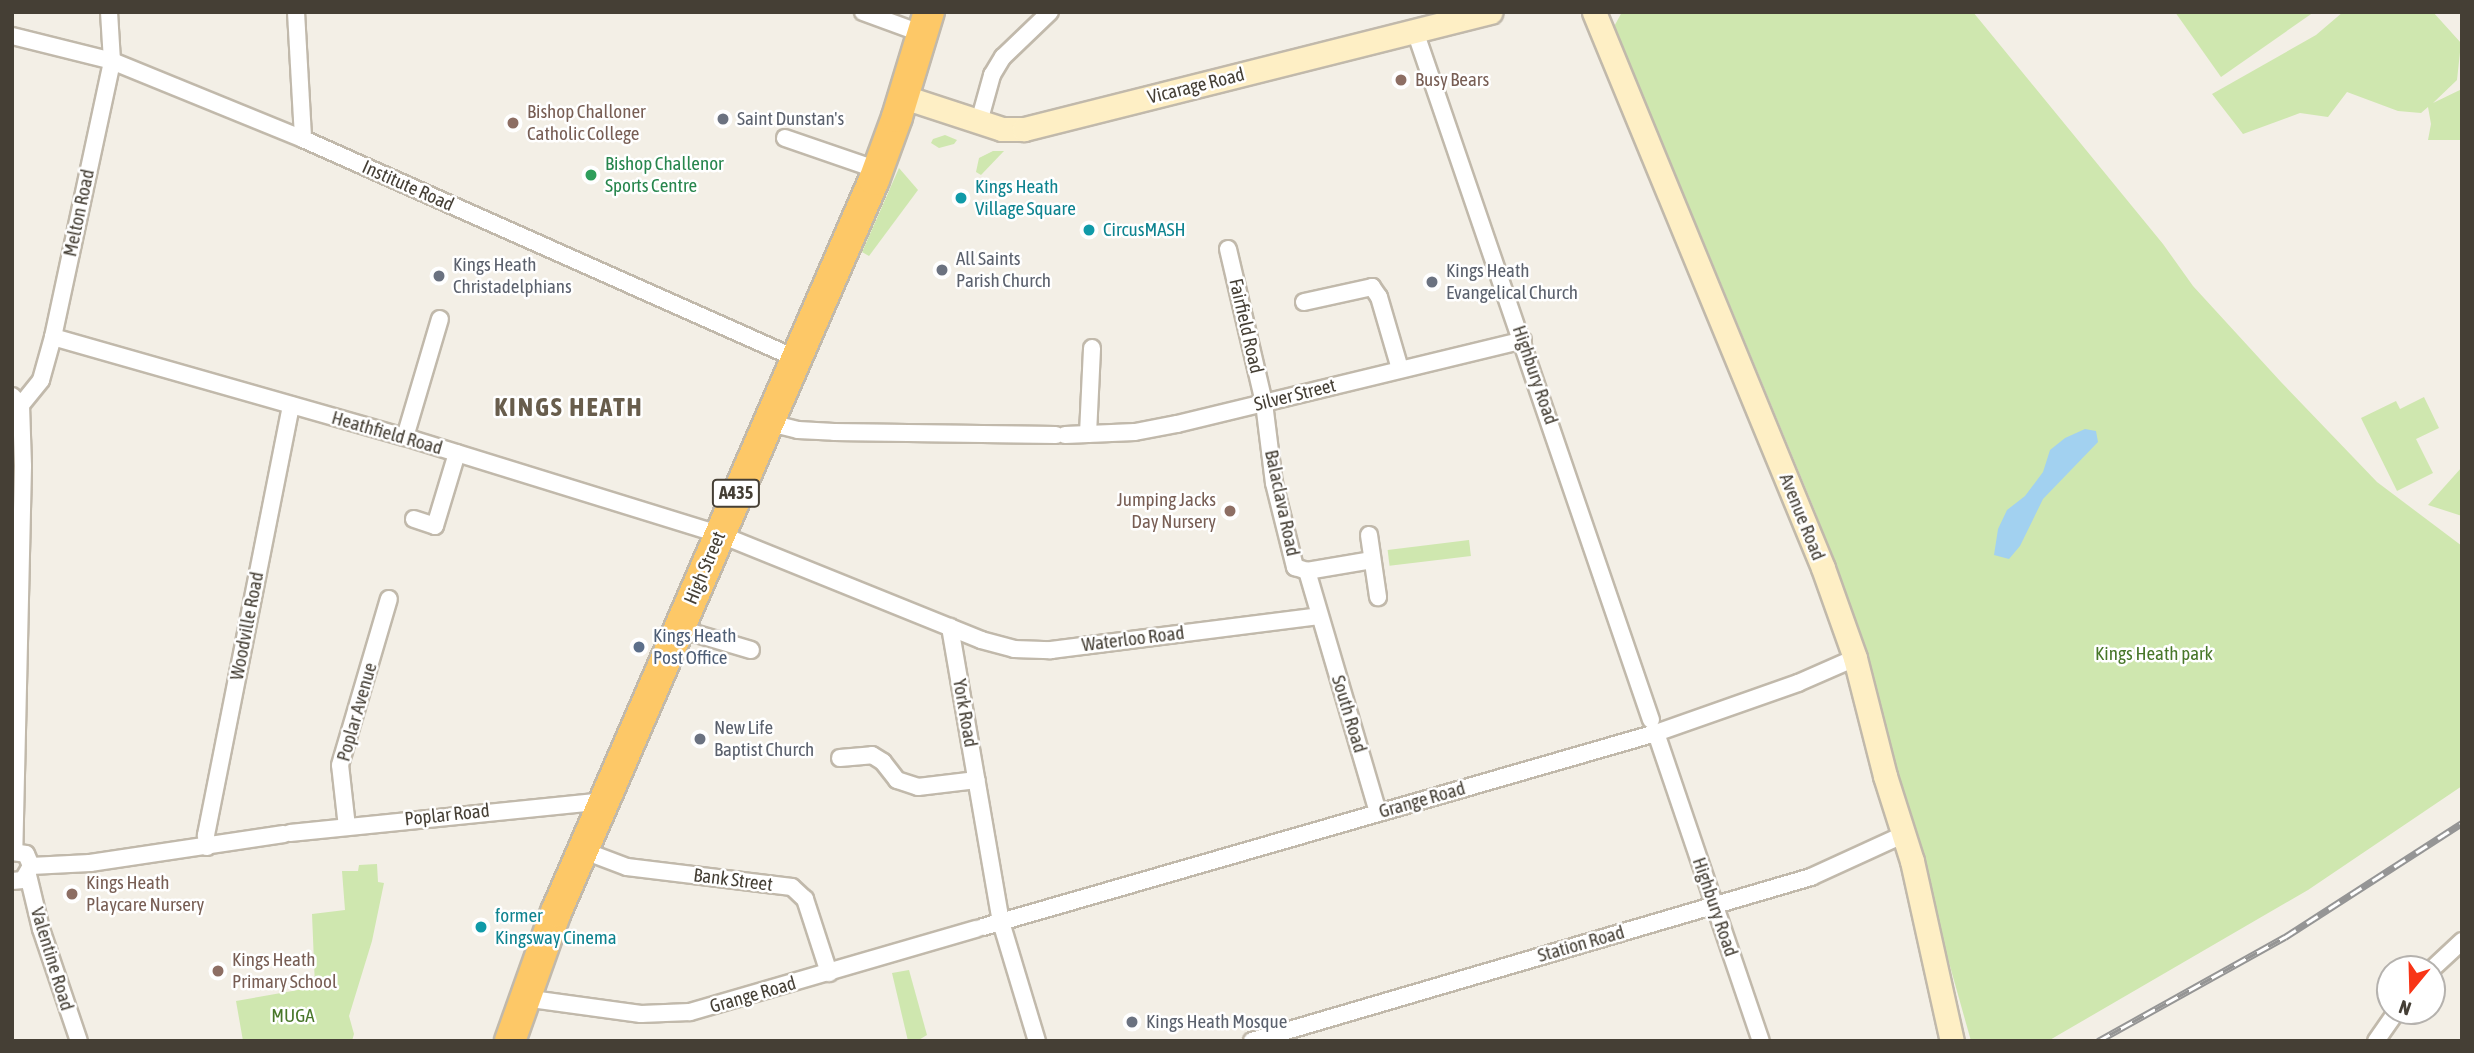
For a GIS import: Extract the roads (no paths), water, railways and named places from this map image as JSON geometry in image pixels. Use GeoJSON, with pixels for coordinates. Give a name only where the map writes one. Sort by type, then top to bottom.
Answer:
{"type":"FeatureCollection","features":[{"type":"Feature","properties":{"kind":"highway","name":"A435"},"geometry":{"type":"LineString","coordinates":[[904,97],[926,23]]}},
{"type":"Feature","properties":{"kind":"highway","name":"High Street"},"geometry":{"type":"LineString","coordinates":[[510,1041],[582,850],[680,629],[732,539],[766,422],[878,170],[904,97]]}},
{"type":"Feature","properties":{"kind":"street","name":"Melton Road"},"geometry":{"type":"LineString","coordinates":[[16,401],[41,380],[53,337],[112,61],[108,12]]}},
{"type":"Feature","properties":{"kind":"street"},"geometry":{"type":"LineString","coordinates":[[296,12],[303,139]]}},
{"type":"Feature","properties":{"kind":"street"},"geometry":{"type":"LineString","coordinates":[[863,12],[926,23]]}},
{"type":"Feature","properties":{"kind":"street"},"geometry":{"type":"LineString","coordinates":[[979,122],[992,75],[1003,57],[1050,12]]}},
{"type":"Feature","properties":{"kind":"street","name":"Vicarage Road"},"geometry":{"type":"LineString","coordinates":[[904,97],[1002,129],[1024,129],[1491,12]]}},
{"type":"Feature","properties":{"kind":"street","name":"Avenue Road"},"geometry":{"type":"LineString","coordinates":[[1594,12],[1823,568],[1856,658],[1885,776],[1905,834],[1952,1041]]}},
{"type":"Feature","properties":{"kind":"street","name":"Highbury Road"},"geometry":{"type":"LineString","coordinates":[[1415,31],[1523,340],[1760,1041]]}},
{"type":"Feature","properties":{"kind":"street","name":"Institute Road"},"geometry":{"type":"LineString","coordinates":[[12,36],[112,61],[303,139],[795,358]]}},
{"type":"Feature","properties":{"kind":"street"},"geometry":{"type":"LineString","coordinates":[[785,138],[878,170]]}},
{"type":"Feature","properties":{"kind":"street","name":"Fairfield Road"},"geometry":{"type":"LineString","coordinates":[[1228,249],[1264,403]]}},
{"type":"Feature","properties":{"kind":"street"},"geometry":{"type":"LineString","coordinates":[[1304,302],[1372,287],[1379,297],[1401,369]]}},
{"type":"Feature","properties":{"kind":"street"},"geometry":{"type":"LineString","coordinates":[[405,437],[440,319]]}},
{"type":"Feature","properties":{"kind":"street","name":"Heathfield Road"},"geometry":{"type":"LineString","coordinates":[[53,337],[405,437],[732,539]]}},
{"type":"Feature","properties":{"kind":"street","name":"Silver Street"},"geometry":{"type":"LineString","coordinates":[[766,422],[798,430],[834,432],[1061,435],[1135,432],[1523,340]]}},
{"type":"Feature","properties":{"kind":"street"},"geometry":{"type":"LineString","coordinates":[[1088,434],[1092,348]]}},
{"type":"Feature","properties":{"kind":"street"},"geometry":{"type":"LineString","coordinates":[[16,401],[13,851],[26,854],[30,870]]}},
{"type":"Feature","properties":{"kind":"street","name":"Balaclava Road"},"geometry":{"type":"LineString","coordinates":[[1264,403],[1274,483],[1289,552],[1295,567],[1307,571],[1372,560]]}},
{"type":"Feature","properties":{"kind":"street","name":"Woodville Road"},"geometry":{"type":"LineString","coordinates":[[207,847],[206,835],[291,405]]}},
{"type":"Feature","properties":{"kind":"street"},"geometry":{"type":"LineString","coordinates":[[414,519],[435,527],[457,453]]}},
{"type":"Feature","properties":{"kind":"street"},"geometry":{"type":"LineString","coordinates":[[1369,535],[1378,597]]}},
{"type":"Feature","properties":{"kind":"street"},"geometry":{"type":"LineString","coordinates":[[732,539],[950,627]]}},
{"type":"Feature","properties":{"kind":"street","name":"South Road"},"geometry":{"type":"LineString","coordinates":[[1307,571],[1378,813]]}},
{"type":"Feature","properties":{"kind":"street","name":"Poplar Avenue"},"geometry":{"type":"LineString","coordinates":[[347,827],[340,765],[389,599]]}},
{"type":"Feature","properties":{"kind":"street","name":"Waterloo Road"},"geometry":{"type":"LineString","coordinates":[[950,627],[1014,649],[1051,650],[1319,616]]}},
{"type":"Feature","properties":{"kind":"street","name":"York Road"},"geometry":{"type":"LineString","coordinates":[[950,627],[1001,922],[1037,1041]]}},
{"type":"Feature","properties":{"kind":"street"},"geometry":{"type":"LineString","coordinates":[[680,629],[751,650]]}},
{"type":"Feature","properties":{"kind":"street","name":"Grange Road"},"geometry":{"type":"LineString","coordinates":[[524,998],[641,1014],[690,1012],[1378,813],[1798,682],[1856,658]]}},
{"type":"Feature","properties":{"kind":"street"},"geometry":{"type":"LineString","coordinates":[[840,758],[872,755],[883,762],[897,780],[918,787],[977,780]]}},
{"type":"Feature","properties":{"kind":"street","name":"Poplar Road"},"geometry":{"type":"LineString","coordinates":[[12,881],[23,880],[30,870],[287,834],[605,800]]}},
{"type":"Feature","properties":{"kind":"street","name":"Station Road"},"geometry":{"type":"LineString","coordinates":[[1252,1041],[1811,877],[1905,834]]}},
{"type":"Feature","properties":{"kind":"street","name":"Bank Street"},"geometry":{"type":"LineString","coordinates":[[582,850],[627,867],[792,887],[805,899],[829,973]]}},
{"type":"Feature","properties":{"kind":"street","name":"Valentine Road"},"geometry":{"type":"LineString","coordinates":[[30,870],[44,941],[79,1041]]}},
{"type":"Feature","properties":{"kind":"street"},"geometry":{"type":"LineString","coordinates":[[2446,956],[2462,942]]}},
{"type":"Feature","properties":{"kind":"street"},"geometry":{"type":"LineString","coordinates":[[2376,1041],[2388,1025]]}},
{"type":"Feature","properties":{"kind":"water"},"geometry":{"type":"Polygon","coordinates":[[[2085,429],[2096,431],[2098,442],[2043,499],[2020,546],[2009,559],[1994,555],[1998,529],[2007,510],[2025,496],[2043,472],[2050,450],[2065,438],[2085,429]]]}},
{"type":"Feature","properties":{"kind":"railway"},"geometry":{"type":"LineString","coordinates":[[2098,1041],[2285,937],[2462,823]]}},
{"type":"Feature","properties":{"kind":"place","name":"Busy Bears"},"geometry":{"type":"Point","coordinates":[1401,80]}},
{"type":"Feature","properties":{"kind":"place","name":"Saint Dunstan's"},"geometry":{"type":"Point","coordinates":[723,119]}},
{"type":"Feature","properties":{"kind":"place","name":"Bishop Challoner Catholic College"},"geometry":{"type":"Point","coordinates":[513,123]}},
{"type":"Feature","properties":{"kind":"place","name":"Bishop Challenor Sports Centre"},"geometry":{"type":"Point","coordinates":[591,175]}},
{"type":"Feature","properties":{"kind":"place","name":"Kings Heath Village Square"},"geometry":{"type":"Point","coordinates":[961,198]}},
{"type":"Feature","properties":{"kind":"place","name":"CircusMASH"},"geometry":{"type":"Point","coordinates":[1089,230]}},
{"type":"Feature","properties":{"kind":"place","name":"All Saints Parish Church"},"geometry":{"type":"Point","coordinates":[942,270]}},
{"type":"Feature","properties":{"kind":"place","name":"Kings Heath Christadelphians"},"geometry":{"type":"Point","coordinates":[439,276]}},
{"type":"Feature","properties":{"kind":"place","name":"Kings Heath Evangelical Church"},"geometry":{"type":"Point","coordinates":[1432,282]}},
{"type":"Feature","properties":{"kind":"place","name":"Jumping Jacks Day Nursery"},"geometry":{"type":"Point","coordinates":[1230,511]}},
{"type":"Feature","properties":{"kind":"place","name":"Kings Heath Post Office"},"geometry":{"type":"Point","coordinates":[639,647]}},
{"type":"Feature","properties":{"kind":"place","name":"New Life Baptist Church"},"geometry":{"type":"Point","coordinates":[700,739]}},
{"type":"Feature","properties":{"kind":"place","name":"Kings Heath Playcare Nursery"},"geometry":{"type":"Point","coordinates":[72,894]}},
{"type":"Feature","properties":{"kind":"place","name":"former Kingsway Cinema"},"geometry":{"type":"Point","coordinates":[481,927]}},
{"type":"Feature","properties":{"kind":"place","name":"Kings Heath Primary School"},"geometry":{"type":"Point","coordinates":[218,971]}},
{"type":"Feature","properties":{"kind":"place","name":"Kings Heath Mosque"},"geometry":{"type":"Point","coordinates":[1132,1022]}},
{"type":"Feature","properties":{"kind":"district","name":"KINGS HEATH"},"geometry":{"type":"Point","coordinates":[569,408]}},
{"type":"Feature","properties":{"kind":"park label","name":"Kings Heath park"},"geometry":{"type":"Point","coordinates":[2154,654]}},
{"type":"Feature","properties":{"kind":"park label","name":"MUGA"},"geometry":{"type":"Point","coordinates":[293,1016]}}]}
